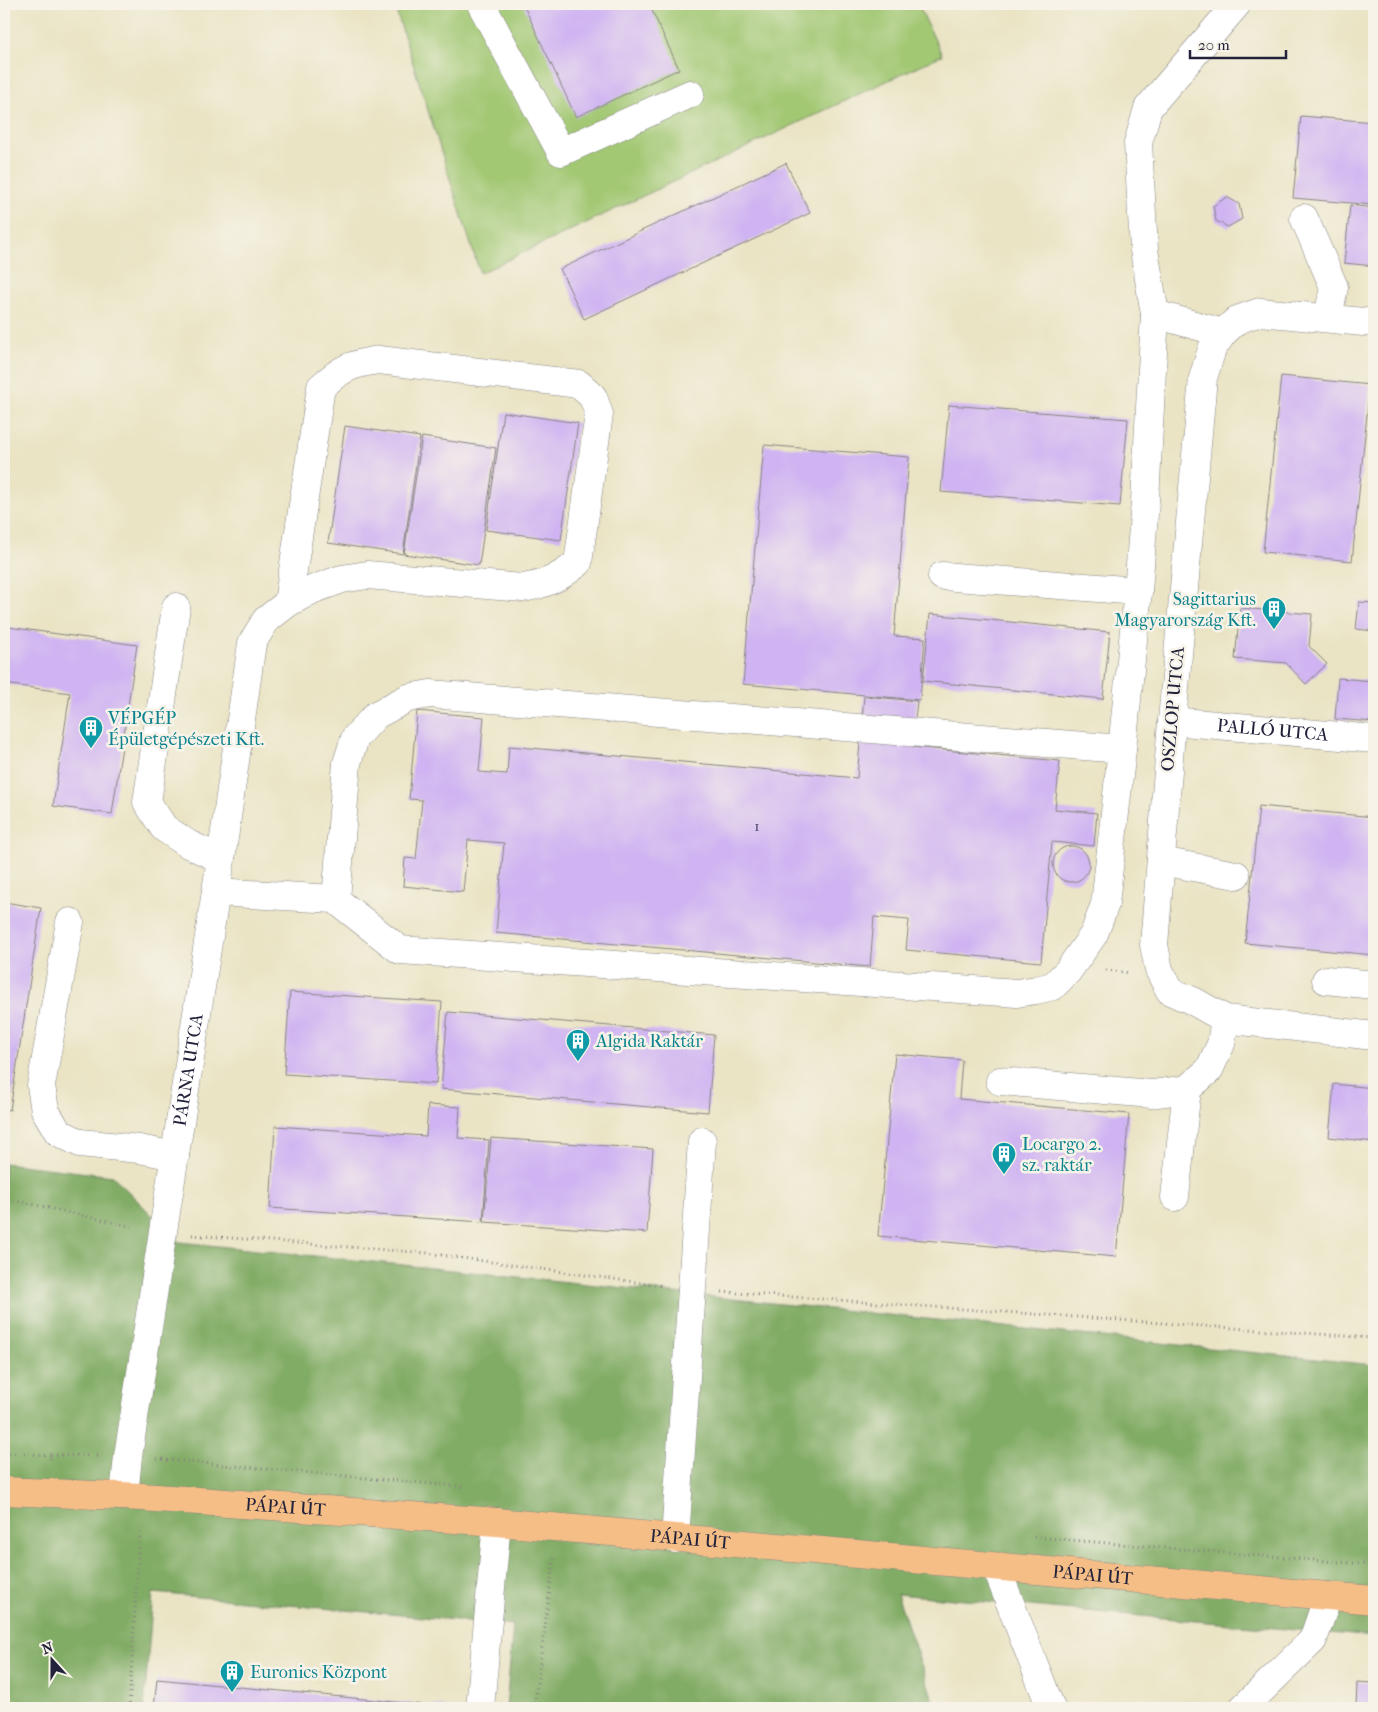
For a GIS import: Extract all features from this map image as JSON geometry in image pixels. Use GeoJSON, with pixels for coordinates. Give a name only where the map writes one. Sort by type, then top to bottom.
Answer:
{"type":"FeatureCollection","features":[{"type":"Feature","properties":{"kind":"main road","name":"PÁPAI ÚT"},"geometry":{"type":"LineString","coordinates":[[4,1491],[133,1497],[497,1522],[1374,1600]]}},
{"type":"Feature","properties":{"kind":"street"},"geometry":{"type":"LineString","coordinates":[[481,4],[561,152],[690,94]]}},
{"type":"Feature","properties":{"kind":"street"},"geometry":{"type":"LineString","coordinates":[[216,892],[334,898],[400,950],[1017,992],[1053,986],[1068,971],[1094,934],[1105,904],[1138,591],[1145,502],[1155,314],[1144,250],[1138,143],[1148,108],[1237,4]]}},
{"type":"Feature","properties":{"kind":"street"},"geometry":{"type":"LineString","coordinates":[[1304,218],[1334,287],[1328,318]]}},
{"type":"Feature","properties":{"kind":"street"},"geometry":{"type":"LineString","coordinates":[[1155,314],[1223,333],[1237,320],[1260,312],[1374,323]]}},
{"type":"Feature","properties":{"kind":"street","name":"OSZLOP UTCA"},"geometry":{"type":"LineString","coordinates":[[1223,333],[1212,349],[1203,378],[1154,945],[1159,970],[1170,991],[1193,1001],[1224,1019]]}},
{"type":"Feature","properties":{"kind":"street"},"geometry":{"type":"LineString","coordinates":[[379,360],[557,380],[579,384],[593,397],[599,414],[578,563],[562,576],[542,585],[523,588],[367,575],[342,579],[314,589],[288,603],[321,387],[338,372],[358,363],[379,360]]}},
{"type":"Feature","properties":{"kind":"street"},"geometry":{"type":"LineString","coordinates":[[942,576],[1138,591]]}},
{"type":"Feature","properties":{"kind":"street","name":"PÁRNA UTCA"},"geometry":{"type":"LineString","coordinates":[[133,1497],[128,1456],[216,892],[252,643],[266,620],[288,603]]}},
{"type":"Feature","properties":{"kind":"street"},"geometry":{"type":"LineString","coordinates":[[176,607],[147,802],[164,828],[188,844],[221,859]]}},
{"type":"Feature","properties":{"kind":"street"},"geometry":{"type":"LineString","coordinates":[[336,900],[347,763],[355,738],[376,715],[408,698],[430,694],[1122,749]]}},
{"type":"Feature","properties":{"kind":"street","name":"PALLÓ UTCA"},"geometry":{"type":"LineString","coordinates":[[1172,721],[1374,739]]}},
{"type":"Feature","properties":{"kind":"street"},"geometry":{"type":"LineString","coordinates":[[1161,861],[1236,875]]}},
{"type":"Feature","properties":{"kind":"street"},"geometry":{"type":"LineString","coordinates":[[70,922],[42,1086],[45,1110],[58,1132],[80,1143],[139,1149],[175,1156]]}},
{"type":"Feature","properties":{"kind":"street"},"geometry":{"type":"LineString","coordinates":[[1326,980],[1374,985]]}},
{"type":"Feature","properties":{"kind":"street"},"geometry":{"type":"LineString","coordinates":[[1000,1081],[1152,1094],[1187,1089],[1209,1070],[1221,1044],[1224,1019],[1374,1036]]}},
{"type":"Feature","properties":{"kind":"street"},"geometry":{"type":"LineString","coordinates":[[1176,1198],[1187,1089]]}},
{"type":"Feature","properties":{"kind":"street"},"geometry":{"type":"LineString","coordinates":[[675,1539],[702,1141]]}},
{"type":"Feature","properties":{"kind":"street"},"geometry":{"type":"LineString","coordinates":[[480,1708],[497,1522]]}},
{"type":"Feature","properties":{"kind":"street"},"geometry":{"type":"LineString","coordinates":[[996,1567],[1051,1708]]}},
{"type":"Feature","properties":{"kind":"street"},"geometry":{"type":"LineString","coordinates":[[1243,1708],[1313,1640],[1328,1596]]}},
{"type":"Feature","properties":{"kind":"path"},"geometry":{"type":"LineString","coordinates":[[4,1198],[163,1233],[427,1253],[693,1290],[1374,1338]]}},
{"type":"Feature","properties":{"kind":"path"},"geometry":{"type":"LineString","coordinates":[[129,1708],[133,1497]]}},
{"type":"Feature","properties":{"kind":"path"},"geometry":{"type":"LineString","coordinates":[[534,1708],[558,1528]]}},
{"type":"Feature","properties":{"kind":"green space"},"geometry":{"type":"Polygon","coordinates":[[[394,4],[918,4],[942,55],[480,273],[394,4]]]}},
{"type":"Feature","properties":{"kind":"green space"},"geometry":{"type":"Polygon","coordinates":[[[4,1163],[113,1176],[179,1242],[1374,1365],[1374,1637],[897,1594],[936,1708],[506,1708],[513,1625],[153,1593],[144,1708],[4,1708],[4,1163]]]}},
{"type":"Feature","properties":{"kind":"building"},"geometry":{"type":"Polygon","coordinates":[[[523,4],[649,4],[679,69],[576,117],[523,4]]]}},
{"type":"Feature","properties":{"kind":"building"},"geometry":{"type":"Polygon","coordinates":[[[982,4],[994,4],[985,8],[982,4]]]}},
{"type":"Feature","properties":{"kind":"building"},"geometry":{"type":"Polygon","coordinates":[[[1301,116],[1374,122],[1374,205],[1293,198],[1301,116]]]}},
{"type":"Feature","properties":{"kind":"building"},"geometry":{"type":"Polygon","coordinates":[[[786,163],[810,213],[584,319],[560,269],[786,163]]]}},
{"type":"Feature","properties":{"kind":"building"},"geometry":{"type":"Polygon","coordinates":[[[1227,197],[1239,204],[1242,219],[1228,227],[1216,221],[1213,206],[1227,197]]]}},
{"type":"Feature","properties":{"kind":"building"},"geometry":{"type":"Polygon","coordinates":[[[1350,205],[1374,208],[1374,266],[1344,263],[1350,205]]]}},
{"type":"Feature","properties":{"kind":"building"},"geometry":{"type":"Polygon","coordinates":[[[1281,376],[1370,385],[1352,561],[1263,552],[1281,376]]]}},
{"type":"Feature","properties":{"kind":"building"},"geometry":{"type":"Polygon","coordinates":[[[949,405],[1128,419],[1120,506],[941,492],[949,405]]]}},
{"type":"Feature","properties":{"kind":"building"},"geometry":{"type":"Polygon","coordinates":[[[503,412],[578,423],[561,540],[486,530],[503,412]]]}},
{"type":"Feature","properties":{"kind":"building"},"geometry":{"type":"Polygon","coordinates":[[[345,426],[420,437],[403,554],[328,543],[345,426]]]}},
{"type":"Feature","properties":{"kind":"building"},"geometry":{"type":"Polygon","coordinates":[[[422,437],[496,448],[479,565],[404,554],[422,437]]]}},
{"type":"Feature","properties":{"kind":"building"},"geometry":{"type":"Polygon","coordinates":[[[764,445],[909,457],[894,636],[925,638],[920,700],[743,684],[764,445]]]}},
{"type":"Feature","properties":{"kind":"building"},"geometry":{"type":"Polygon","coordinates":[[[1359,602],[1374,603],[1374,631],[1356,629],[1359,602]]]}},
{"type":"Feature","properties":{"kind":"building","name":"Sagittarius Magyarország Kft."},"geometry":{"type":"Polygon","coordinates":[[[1240,608],[1312,614],[1309,646],[1327,664],[1306,684],[1286,663],[1235,659],[1240,608]]]}},
{"type":"Feature","properties":{"kind":"building"},"geometry":{"type":"Polygon","coordinates":[[[930,614],[1110,632],[1103,699],[923,681],[930,614]]]}},
{"type":"Feature","properties":{"kind":"building","name":"VÉPGÉP Épületgépészeti Kft."},"geometry":{"type":"Polygon","coordinates":[[[8,627],[137,645],[112,814],[53,806],[70,693],[4,684],[4,658],[8,627]]]}},
{"type":"Feature","properties":{"kind":"building"},"geometry":{"type":"Polygon","coordinates":[[[1338,678],[1374,681],[1374,722],[1335,719],[1338,678]]]}},
{"type":"Feature","properties":{"kind":"building"},"geometry":{"type":"Polygon","coordinates":[[[864,696],[917,701],[912,747],[1060,761],[1055,809],[1097,813],[1094,846],[1052,842],[1041,962],[906,950],[909,920],[874,917],[870,967],[496,933],[504,843],[468,840],[463,892],[403,886],[405,858],[416,859],[422,800],[409,799],[417,711],[484,717],[479,772],[507,774],[509,746],[857,778],[864,696]]]}},
{"type":"Feature","properties":{"kind":"building"},"geometry":{"type":"Polygon","coordinates":[[[1259,806],[1374,817],[1374,955],[1245,943],[1259,806]]]}},
{"type":"Feature","properties":{"kind":"building"},"geometry":{"type":"Polygon","coordinates":[[[1071,846],[1078,847],[1084,851],[1088,857],[1088,871],[1084,877],[1078,881],[1071,882],[1064,881],[1058,877],[1054,871],[1053,864],[1054,857],[1058,851],[1064,847],[1071,846]]]}},
{"type":"Feature","properties":{"kind":"building"},"geometry":{"type":"Polygon","coordinates":[[[4,902],[41,908],[10,1110],[4,1109],[4,902]]]}},
{"type":"Feature","properties":{"kind":"building"},"geometry":{"type":"Polygon","coordinates":[[[290,992],[442,1002],[436,1084],[284,1074],[290,992]]]}},
{"type":"Feature","properties":{"kind":"building","name":"Algida Raktár"},"geometry":{"type":"Polygon","coordinates":[[[448,1012],[714,1035],[708,1112],[441,1089],[448,1012]]]}},
{"type":"Feature","properties":{"kind":"building","name":"Locargo 2. sz. raktár"},"geometry":{"type":"Polygon","coordinates":[[[895,1054],[962,1060],[959,1099],[1129,1114],[1116,1257],[878,1236],[895,1054]]]}},
{"type":"Feature","properties":{"kind":"building"},"geometry":{"type":"Polygon","coordinates":[[[1334,1084],[1374,1088],[1374,1142],[1329,1137],[1334,1084]]]}},
{"type":"Feature","properties":{"kind":"building"},"geometry":{"type":"Polygon","coordinates":[[[428,1105],[460,1107],[458,1138],[489,1140],[483,1222],[270,1208],[275,1126],[426,1136],[428,1105]]]}},
{"type":"Feature","properties":{"kind":"building"},"geometry":{"type":"Polygon","coordinates":[[[491,1138],[653,1149],[647,1233],[484,1222],[491,1138]]]}},
{"type":"Feature","properties":{"kind":"building","name":"Euronics Központ"},"geometry":{"type":"Polygon","coordinates":[[[157,1679],[446,1707],[446,1708],[154,1708],[157,1679]]]}},
{"type":"Feature","properties":{"kind":"building"},"geometry":{"type":"Polygon","coordinates":[[[1357,1682],[1374,1683],[1374,1708],[1356,1708],[1357,1682]]]}},
{"type":"Feature","properties":{"kind":"place","name":"Sagittarius Magyarország Kft."},"geometry":{"type":"Point","coordinates":[1274,630]}},
{"type":"Feature","properties":{"kind":"place","name":"VÉPGÉP Épületgépészeti Kft."},"geometry":{"type":"Point","coordinates":[91,749]}},
{"type":"Feature","properties":{"kind":"place","name":"Algida Raktár"},"geometry":{"type":"Point","coordinates":[578,1062]}},
{"type":"Feature","properties":{"kind":"place","name":"Locargo 2. sz. raktár"},"geometry":{"type":"Point","coordinates":[1004,1175]}},
{"type":"Feature","properties":{"kind":"place","name":"Euronics Központ"},"geometry":{"type":"Point","coordinates":[232,1693]}}]}
